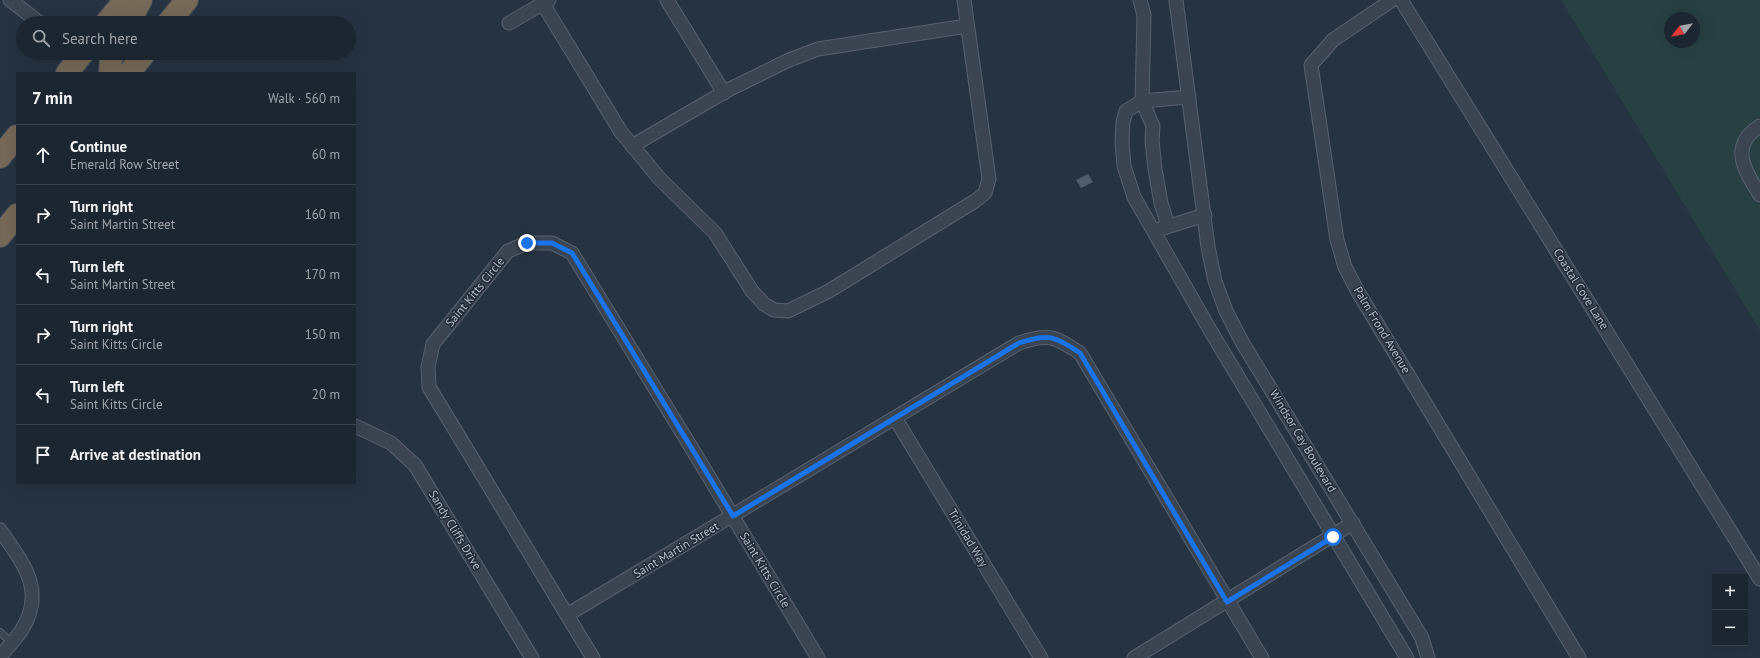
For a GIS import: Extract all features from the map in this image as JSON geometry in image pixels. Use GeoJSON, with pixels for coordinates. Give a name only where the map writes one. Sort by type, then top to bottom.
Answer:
{"type":"FeatureCollection","features":[{"type":"Feature","properties":{"kind":"highway"},"geometry":{"type":"LineString","coordinates":[[112,16],[125,0]]}},
{"type":"Feature","properties":{"kind":"highway"},"geometry":{"type":"LineString","coordinates":[[133,16],[141,0]]}},
{"type":"Feature","properties":{"kind":"highway"},"geometry":{"type":"LineString","coordinates":[[174,16],[187,0]]}},
{"type":"Feature","properties":{"kind":"highway"},"geometry":{"type":"LineString","coordinates":[[68,72],[80,60]]}},
{"type":"Feature","properties":{"kind":"highway"},"geometry":{"type":"LineString","coordinates":[[110,72],[111,60]]}},
{"type":"Feature","properties":{"kind":"highway"},"geometry":{"type":"LineString","coordinates":[[130,72],[139,60]]}},
{"type":"Feature","properties":{"kind":"highway"},"geometry":{"type":"LineString","coordinates":[[0,157],[16,137]]}},
{"type":"Feature","properties":{"kind":"highway"},"geometry":{"type":"LineString","coordinates":[[0,236],[16,216]]}},
{"type":"Feature","properties":{"kind":"street"},"geometry":{"type":"LineString","coordinates":[[10,0],[31,16]]}},
{"type":"Feature","properties":{"kind":"street"},"geometry":{"type":"LineString","coordinates":[[667,0],[724,93]]}},
{"type":"Feature","properties":{"kind":"street"},"geometry":{"type":"LineString","coordinates":[[509,23],[546,2],[621,132],[659,178],[715,233],[752,291],[764,304],[774,310],[788,311],[829,291],[975,201],[985,192],[989,179],[964,0]]}},
{"type":"Feature","properties":{"kind":"street"},"geometry":{"type":"LineString","coordinates":[[1140,0],[1144,15],[1142,101],[1153,126],[1152,141],[1155,169],[1161,203],[1168,226]]}},
{"type":"Feature","properties":{"kind":"street","name":"Windsor Cay Boulevard"},"geometry":{"type":"LineString","coordinates":[[1176,0],[1208,247],[1215,281],[1226,311],[1242,342],[1354,523],[1422,638],[1428,658]]}},
{"type":"Feature","properties":{"kind":"street","name":"Palm Frond Avenue"},"geometry":{"type":"LineString","coordinates":[[1392,0],[1333,40],[1311,65],[1337,240],[1358,292],[1579,658]]}},
{"type":"Feature","properties":{"kind":"street","name":"Coastal Cove Lane"},"geometry":{"type":"LineString","coordinates":[[1401,0],[1760,578]]}},
{"type":"Feature","properties":{"kind":"street"},"geometry":{"type":"LineString","coordinates":[[632,146],[724,93],[789,60],[818,49],[967,26]]}},
{"type":"Feature","properties":{"kind":"street","name":"Windsor Cay Boulevard"},"geometry":{"type":"LineString","coordinates":[[1189,97],[1142,101],[1126,111],[1123,122],[1122,142],[1124,166],[1134,197],[1152,231],[1210,330],[1407,658]]}},
{"type":"Feature","properties":{"kind":"street"},"geometry":{"type":"LineString","coordinates":[[1760,126],[1746,139],[1742,148],[1742,158],[1744,168],[1760,195]]}},
{"type":"Feature","properties":{"kind":"street"},"geometry":{"type":"LineString","coordinates":[[1152,231],[1204,215]]}},
{"type":"Feature","properties":{"kind":"street","name":"Saint Kitts Circle"},"geometry":{"type":"LineString","coordinates":[[593,658],[429,387],[428,367],[433,344],[508,251],[527,243],[552,243],[572,253],[818,658]]}},
{"type":"Feature","properties":{"kind":"street","name":"Saint Martin Street"},"geometry":{"type":"LineString","coordinates":[[567,615],[1019,343],[1038,337],[1059,339],[1080,353],[1227,602],[1262,658]]}},
{"type":"Feature","properties":{"kind":"street","name":"Trinidad Way"},"geometry":{"type":"LineString","coordinates":[[895,418],[1041,658]]}},
{"type":"Feature","properties":{"kind":"street","name":"Sandy Cliffs Drive"},"geometry":{"type":"LineString","coordinates":[[356,426],[391,443],[415,465],[532,658]]}},
{"type":"Feature","properties":{"kind":"street"},"geometry":{"type":"LineString","coordinates":[[1134,658],[1354,523]]}},
{"type":"Feature","properties":{"kind":"street"},"geometry":{"type":"LineString","coordinates":[[0,530],[22,562],[33,591],[33,601],[29,616],[21,631],[0,657]]}},
{"type":"Feature","properties":{"kind":"lane"},"geometry":{"type":"LineString","coordinates":[[0,632],[12,643]]}},
{"type":"Feature","properties":{"kind":"green space"},"geometry":{"type":"Polygon","coordinates":[[[1561,0],[1760,0],[1760,331],[1561,0]]]}},
{"type":"Feature","properties":{"kind":"building"},"geometry":{"type":"Polygon","coordinates":[[[1088,174],[1093,182],[1081,188],[1076,180],[1088,174]]]}},
{"type":"Feature","properties":{"kind":"route"},"geometry":{"type":"LineString","coordinates":[[527,243],[552,243],[572,253],[733,516],[1019,343],[1038,337],[1059,339],[1080,353],[1114,408],[1227,602],[1333,537]]}}]}
